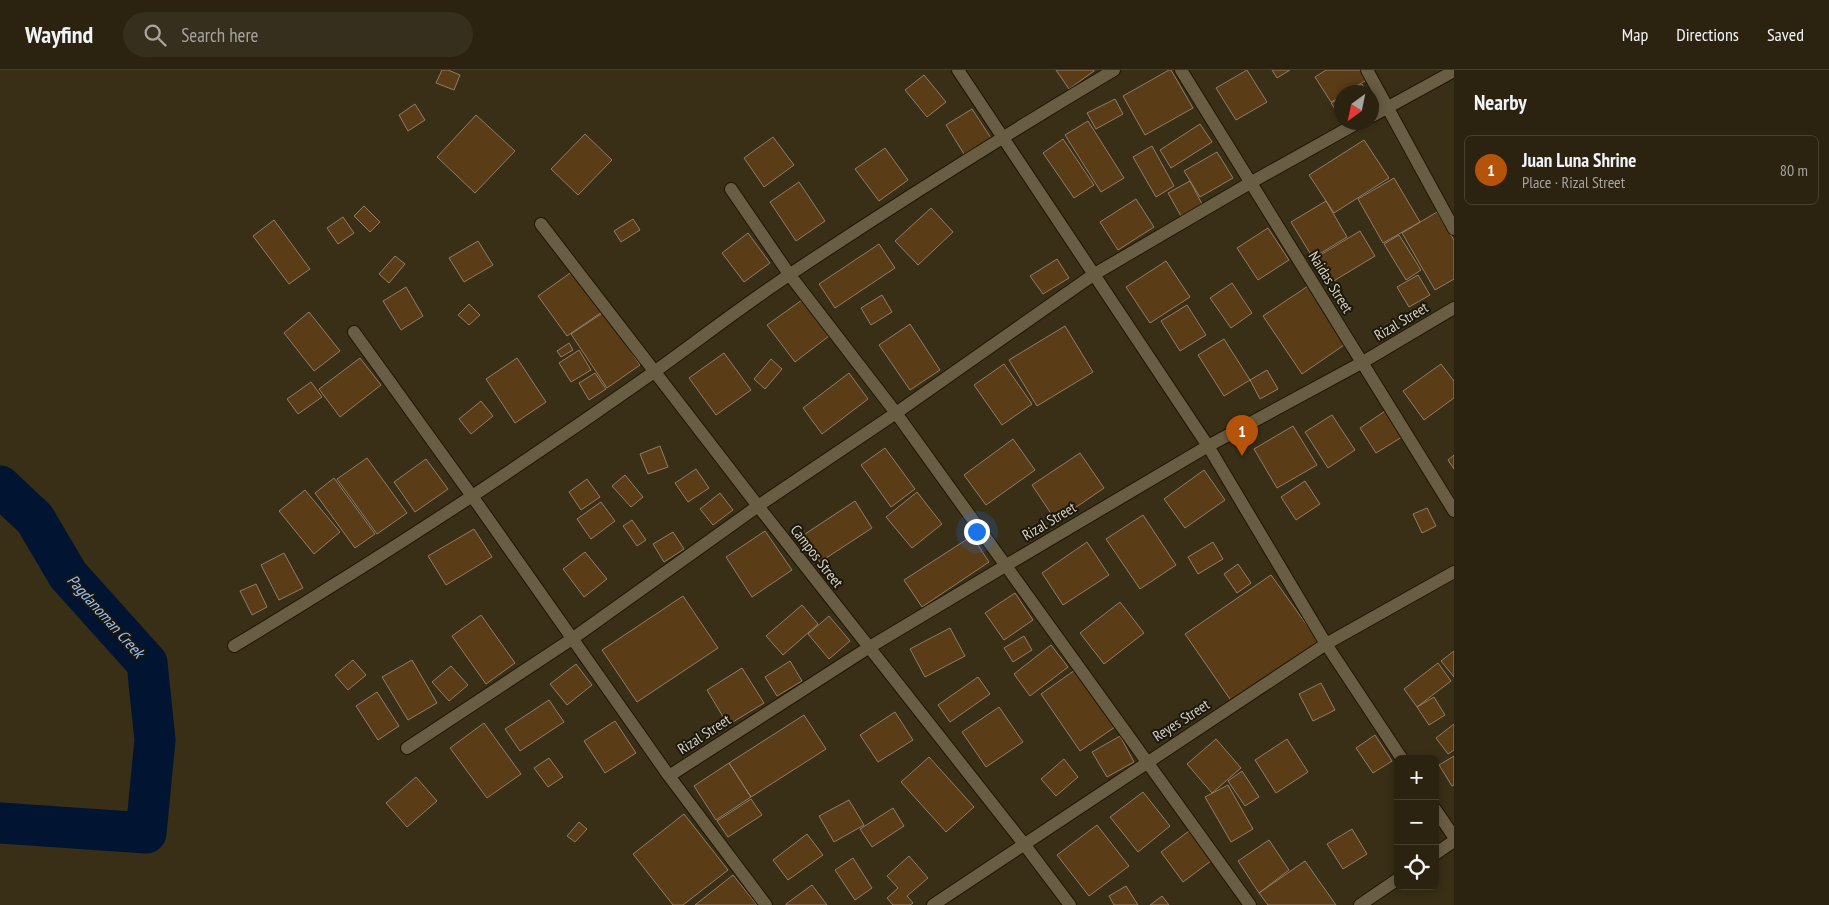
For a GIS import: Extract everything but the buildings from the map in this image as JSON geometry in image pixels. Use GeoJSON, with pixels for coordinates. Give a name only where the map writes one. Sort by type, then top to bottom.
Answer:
{"type":"FeatureCollection","features":[{"type":"Feature","properties":{"kind":"street"},"geometry":{"type":"LineString","coordinates":[[958,70],[1208,446],[1326,644],[1399,755]]}},
{"type":"Feature","properties":{"kind":"street"},"geometry":{"type":"LineString","coordinates":[[234,646],[340,583],[472,496],[654,372],[789,274],[1002,136],[1114,70]]}},
{"type":"Feature","properties":{"kind":"street","name":"Naidas Street"},"geometry":{"type":"LineString","coordinates":[[1181,70],[1454,511]]}},
{"type":"Feature","properties":{"kind":"street"},"geometry":{"type":"LineString","coordinates":[[1367,70],[1454,230]]}},
{"type":"Feature","properties":{"kind":"street"},"geometry":{"type":"LineString","coordinates":[[1379,112],[1454,71]]}},
{"type":"Feature","properties":{"kind":"street"},"geometry":{"type":"LineString","coordinates":[[407,748],[572,639],[758,506],[896,413],[1093,275],[1345,130]]}},
{"type":"Feature","properties":{"kind":"street"},"geometry":{"type":"LineString","coordinates":[[731,189],[789,274],[896,413],[1250,905]]}},
{"type":"Feature","properties":{"kind":"street","name":"Campos Street"},"geometry":{"type":"LineString","coordinates":[[541,224],[868,648],[1024,844],[1070,905]]}},
{"type":"Feature","properties":{"kind":"street","name":"Rizal Street"},"geometry":{"type":"LineString","coordinates":[[669,776],[868,648],[1005,566],[1208,446],[1363,362],[1454,308]]}},
{"type":"Feature","properties":{"kind":"street"},"geometry":{"type":"LineString","coordinates":[[354,332],[669,776],[766,905]]}},
{"type":"Feature","properties":{"kind":"street","name":"Reyes Street"},"geometry":{"type":"LineString","coordinates":[[933,905],[1326,644],[1454,572]]}},
{"type":"Feature","properties":{"kind":"street"},"geometry":{"type":"LineString","coordinates":[[1439,815],[1454,837]]}},
{"type":"Feature","properties":{"kind":"street"},"geometry":{"type":"LineString","coordinates":[[1439,851],[1454,841]]}},
{"type":"Feature","properties":{"kind":"street"},"geometry":{"type":"LineString","coordinates":[[1360,905],[1394,882]]}},
{"type":"Feature","properties":{"kind":"waterway","name":"Pagdanoman Creek"},"geometry":{"type":"LineString","coordinates":[[0,486],[35,519],[68,575],[147,663],[155,740],[146,833],[0,823]]}},
{"type":"Feature","properties":{"kind":"place","name":"Juan Luna Shrine"},"geometry":{"type":"Point","coordinates":[1242,456]}}]}
